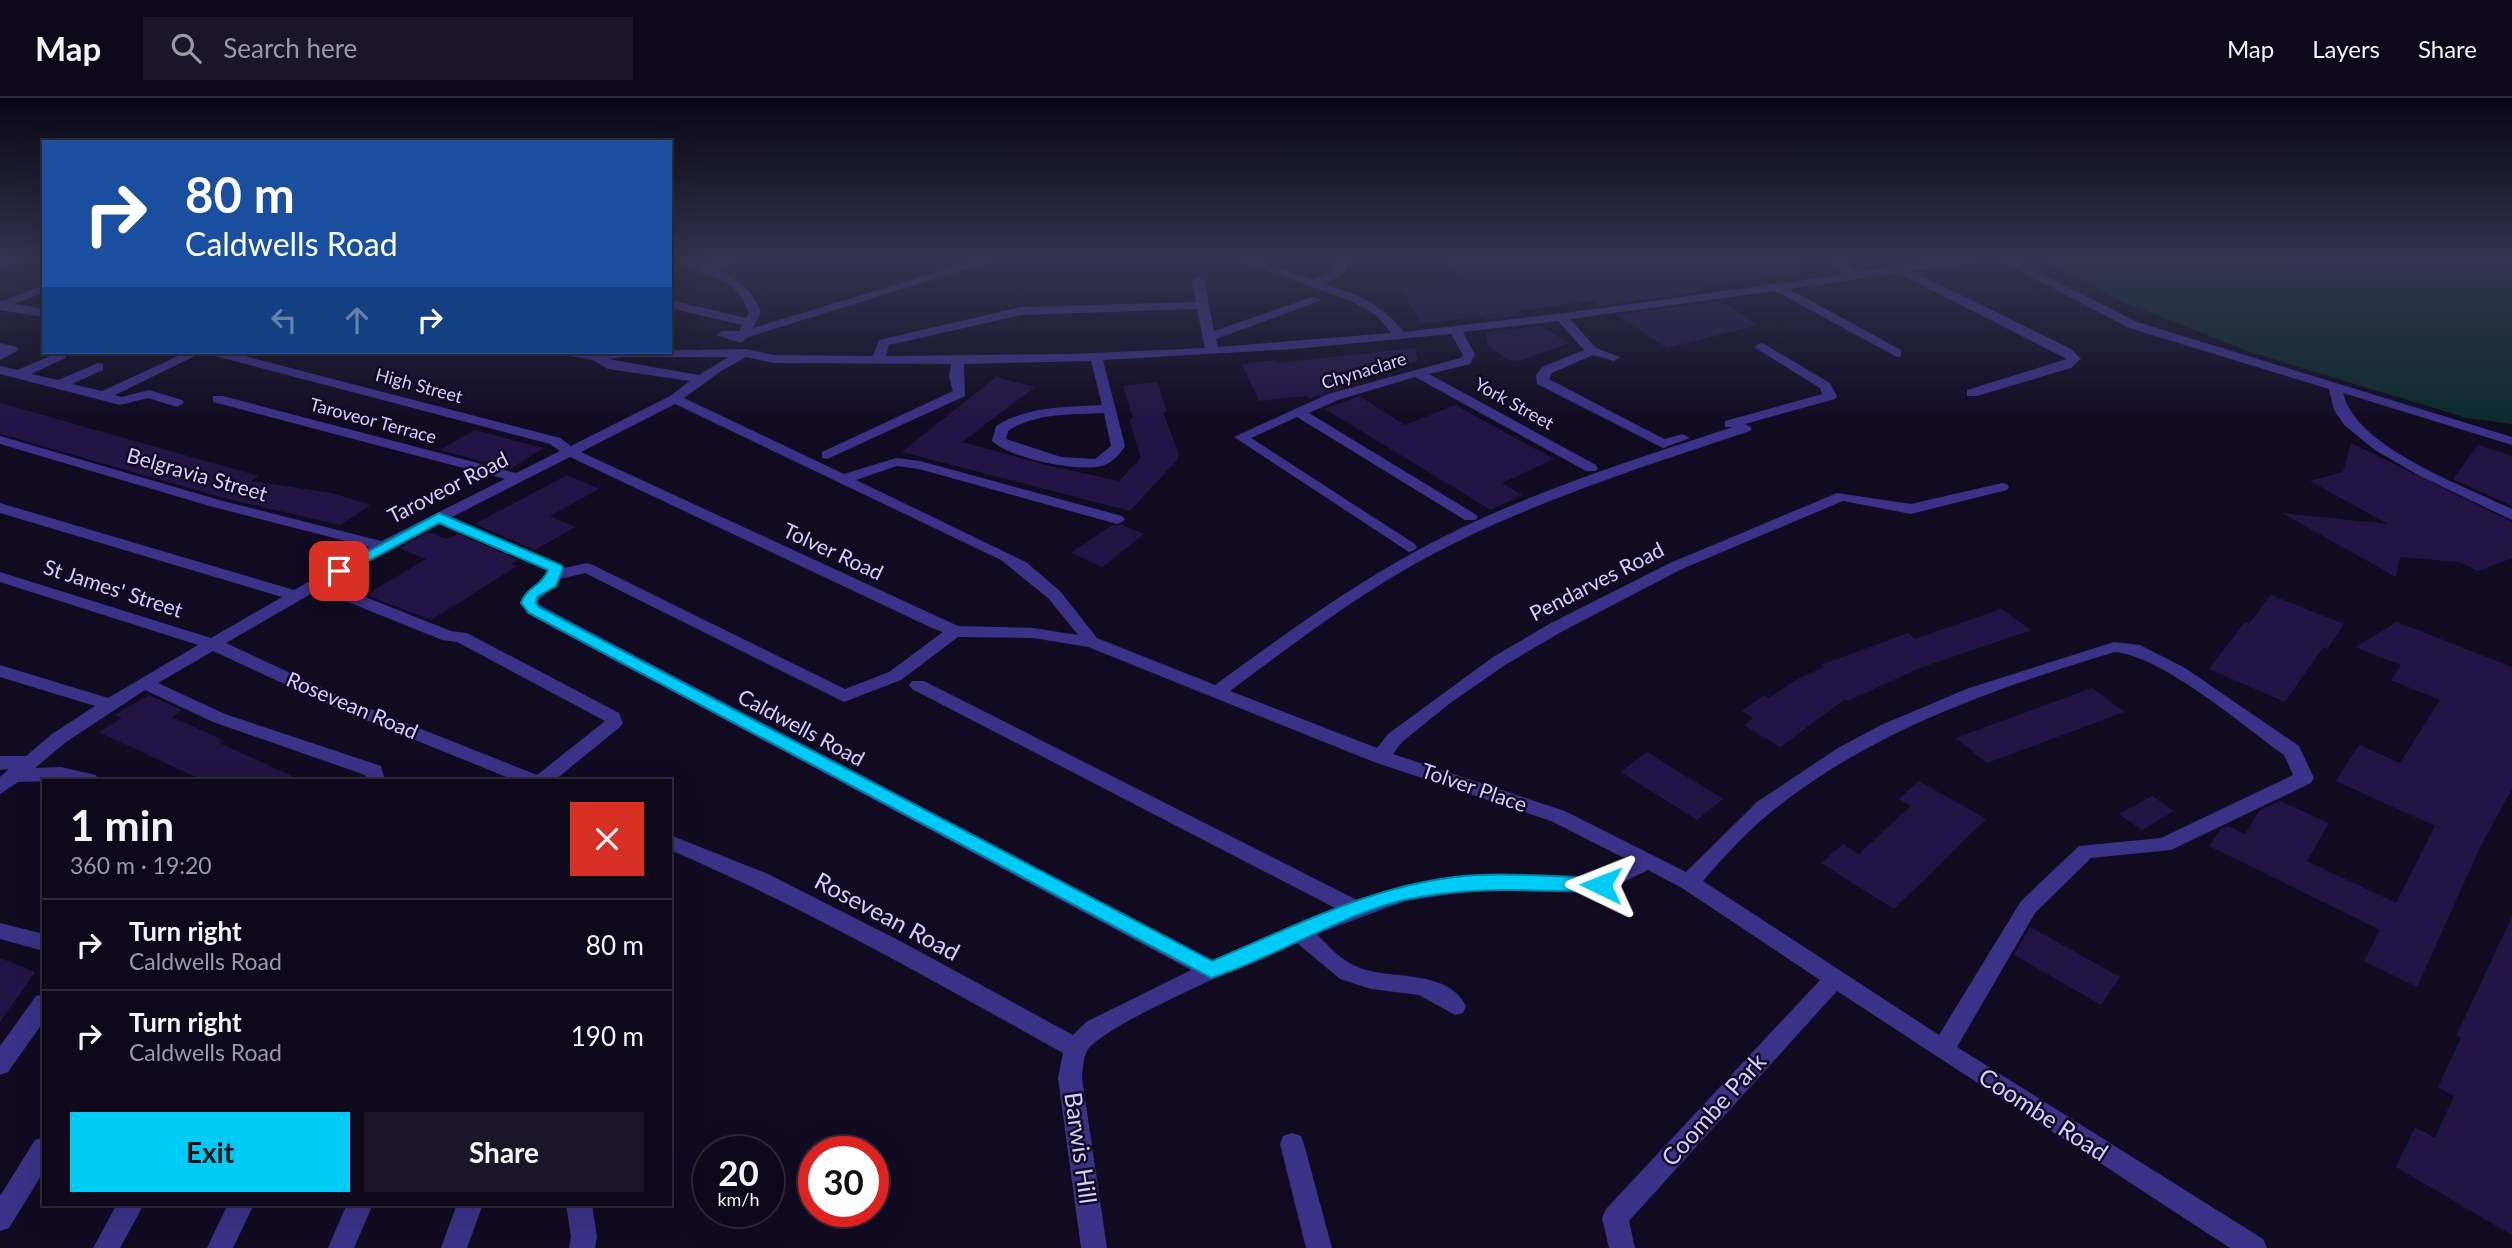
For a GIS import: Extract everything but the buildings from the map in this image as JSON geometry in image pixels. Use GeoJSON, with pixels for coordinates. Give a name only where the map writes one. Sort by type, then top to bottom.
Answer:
{"type":"FeatureCollection","features":[{"type":"Feature","properties":{"kind":"street"},"geometry":{"type":"LineString","coordinates":[[706,313],[750,323]]}},
{"type":"Feature","properties":{"kind":"street"},"geometry":{"type":"LineString","coordinates":[[747,353],[740,346],[742,335],[754,313]]}},
{"type":"Feature","properties":{"kind":"street"},"geometry":{"type":"LineString","coordinates":[[722,335],[742,335],[815,313]]}},
{"type":"Feature","properties":{"kind":"street"},"geometry":{"type":"LineString","coordinates":[[878,361],[883,343],[1014,313]]}},
{"type":"Feature","properties":{"kind":"street"},"geometry":{"type":"LineString","coordinates":[[1204,313],[1210,344]]}},
{"type":"Feature","properties":{"kind":"street"},"geometry":{"type":"LineString","coordinates":[[1210,344],[1285,313]]}},
{"type":"Feature","properties":{"kind":"street"},"geometry":{"type":"LineString","coordinates":[[1381,313],[1400,335]]}},
{"type":"Feature","properties":{"kind":"street"},"geometry":{"type":"LineString","coordinates":[[672,354],[747,353],[773,359],[878,361],[1096,357],[1210,344],[1400,335],[1592,313]]}},
{"type":"Feature","properties":{"kind":"street"},"geometry":{"type":"LineString","coordinates":[[1823,313],[1897,353]]}},
{"type":"Feature","properties":{"kind":"street"},"geometry":{"type":"LineString","coordinates":[[1972,393],[2067,365],[2075,359],[2067,352],[1987,313]]}},
{"type":"Feature","properties":{"kind":"street"},"geometry":{"type":"LineString","coordinates":[[2109,313],[2133,325],[2512,441]]}},
{"type":"Feature","properties":{"kind":"street"},"geometry":{"type":"LineString","coordinates":[[1561,317],[1592,351],[1614,356]]}},
{"type":"Feature","properties":{"kind":"street","name":"Chynaclare"},"geometry":{"type":"LineString","coordinates":[[1409,547],[1241,437],[1370,385],[1465,361],[1469,355],[1455,329]]}},
{"type":"Feature","properties":{"kind":"street"},"geometry":{"type":"LineString","coordinates":[[0,347],[13,351],[0,356]]}},
{"type":"Feature","properties":{"kind":"street"},"geometry":{"type":"LineString","coordinates":[[1592,351],[1547,370],[1542,375],[1542,381],[1663,444],[1829,396],[1825,386],[1760,347]]}},
{"type":"Feature","properties":{"kind":"street","name":"Taroveor Road"},"geometry":{"type":"LineString","coordinates":[[3,776],[29,762],[59,737],[109,704],[383,546],[675,399],[700,379],[733,358],[747,353]]}},
{"type":"Feature","properties":{"kind":"street"},"geometry":{"type":"LineString","coordinates":[[103,395],[193,354]]}},
{"type":"Feature","properties":{"kind":"street","name":"High Street"},"geometry":{"type":"LineString","coordinates":[[223,354],[555,441],[570,452]]}},
{"type":"Feature","properties":{"kind":"street"},"geometry":{"type":"LineString","coordinates":[[580,354],[597,357],[622,354]]}},
{"type":"Feature","properties":{"kind":"street"},"geometry":{"type":"LineString","coordinates":[[19,374],[60,356]]}},
{"type":"Feature","properties":{"kind":"street"},"geometry":{"type":"LineString","coordinates":[[597,357],[608,365],[700,379]]}},
{"type":"Feature","properties":{"kind":"street"},"geometry":{"type":"LineString","coordinates":[[1096,357],[1110,409],[1118,446],[1111,456],[1096,463],[1071,462],[1012,447],[999,441],[1001,429],[1011,421],[1027,416],[1110,409]]}},
{"type":"Feature","properties":{"kind":"street"},"geometry":{"type":"LineString","coordinates":[[827,455],[960,393],[958,361]]}},
{"type":"Feature","properties":{"kind":"street"},"geometry":{"type":"LineString","coordinates":[[60,384],[98,367]]}},
{"type":"Feature","properties":{"kind":"street"},"geometry":{"type":"LineString","coordinates":[[0,370],[120,401],[149,394],[177,403]]}},
{"type":"Feature","properties":{"kind":"street","name":"York Street"},"geometry":{"type":"LineString","coordinates":[[1417,373],[1591,468]]}},
{"type":"Feature","properties":{"kind":"street"},"geometry":{"type":"LineString","coordinates":[[2335,387],[2340,408],[2350,424],[2367,437],[2393,455],[2512,515]]}},
{"type":"Feature","properties":{"kind":"street","name":"Taroveor Terrace"},"geometry":{"type":"LineString","coordinates":[[218,399],[518,478]]}},
{"type":"Feature","properties":{"kind":"street"},"geometry":{"type":"LineString","coordinates":[[675,399],[1007,557],[1034,574],[1075,617],[1091,642]]}},
{"type":"Feature","properties":{"kind":"street"},"geometry":{"type":"LineString","coordinates":[[1298,412],[1469,517]]}},
{"type":"Feature","properties":{"kind":"street"},"geometry":{"type":"LineString","coordinates":[[1218,691],[1325,613],[1424,552],[1543,498],[1745,428]]}},
{"type":"Feature","properties":{"kind":"street"},"geometry":{"type":"LineString","coordinates":[[2489,434],[2512,433]]}},
{"type":"Feature","properties":{"kind":"street","name":"Belgravia Street"},"geometry":{"type":"LineString","coordinates":[[0,440],[218,504],[383,546]]}},
{"type":"Feature","properties":{"kind":"street","name":"Tolver Road"},"geometry":{"type":"LineString","coordinates":[[570,452],[956,631],[984,634],[1032,633],[1091,642]]}},
{"type":"Feature","properties":{"kind":"street"},"geometry":{"type":"LineString","coordinates":[[844,479],[896,462],[920,465],[1118,519]]}},
{"type":"Feature","properties":{"kind":"street","name":"Pendarves Road"},"geometry":{"type":"LineString","coordinates":[[1381,757],[1395,738],[1443,699],[1499,661],[1557,627],[1676,566],[1842,496],[1911,509],[2001,487]]}},
{"type":"Feature","properties":{"kind":"street"},"geometry":{"type":"LineString","coordinates":[[0,508],[297,596]]}},
{"type":"Feature","properties":{"kind":"street"},"geometry":{"type":"LineString","coordinates":[[439,517],[556,568],[555,575],[587,568],[844,696],[895,676],[956,631]]}},
{"type":"Feature","properties":{"kind":"street","name":"Caldwells Road"},"geometry":{"type":"LineString","coordinates":[[555,575],[551,583],[531,595],[528,603],[534,610],[1211,970]]}},
{"type":"Feature","properties":{"kind":"street","name":"St James' Street"},"geometry":{"type":"LineString","coordinates":[[0,577],[213,644]]}},
{"type":"Feature","properties":{"kind":"street"},"geometry":{"type":"LineString","coordinates":[[317,584],[448,636],[461,637],[613,717],[614,723],[544,779]]}},
{"type":"Feature","properties":{"kind":"street","name":"Tolver Place"},"geometry":{"type":"LineString","coordinates":[[1091,642],[1381,757],[1558,816],[1689,882],[1834,979]]}},
{"type":"Feature","properties":{"kind":"street","name":"Rosevean Road"},"geometry":{"type":"LineString","coordinates":[[213,644],[342,704],[529,779]]}},
{"type":"Feature","properties":{"kind":"street"},"geometry":{"type":"LineString","coordinates":[[1689,882],[1763,808],[1854,745],[1953,699],[2114,648],[2134,649],[2179,672],[2292,751],[2304,778],[2164,845],[2086,851],[2028,907],[1943,1050]]}},
{"type":"Feature","properties":{"kind":"street"},"geometry":{"type":"LineString","coordinates":[[0,671],[109,704]]}},
{"type":"Feature","properties":{"kind":"street"},"geometry":{"type":"LineString","coordinates":[[144,683],[219,718],[374,771],[376,779]]}},
{"type":"Feature","properties":{"kind":"street"},"geometry":{"type":"LineString","coordinates":[[918,685],[1355,909]]}},
{"type":"Feature","properties":{"kind":"street"},"geometry":{"type":"LineString","coordinates":[[3,776],[61,774],[84,779]]}},
{"type":"Feature","properties":{"kind":"street","name":"Rosevean Road"},"geometry":{"type":"LineString","coordinates":[[672,843],[773,886],[1075,1048]]}},
{"type":"Feature","properties":{"kind":"street"},"geometry":{"type":"LineString","coordinates":[[1075,1048],[1094,1029],[1211,970],[1355,909],[1404,893],[1478,882],[1601,885],[1649,861]]}},
{"type":"Feature","properties":{"kind":"street"},"geometry":{"type":"LineString","coordinates":[[0,931],[42,942]]}},
{"type":"Feature","properties":{"kind":"street"},"geometry":{"type":"LineString","coordinates":[[1300,932],[1331,960],[1354,976],[1381,982],[1417,985],[1432,990],[1455,1006]]}},
{"type":"Feature","properties":{"kind":"street","name":"Coombe Road"},"geometry":{"type":"LineString","coordinates":[[1834,979],[2254,1248]]}},
{"type":"Feature","properties":{"kind":"street","name":"Coombe Park"},"geometry":{"type":"LineString","coordinates":[[1622,1248],[1615,1219],[1834,979]]}},
{"type":"Feature","properties":{"kind":"street"},"geometry":{"type":"LineString","coordinates":[[0,1065],[42,1006]]}},
{"type":"Feature","properties":{"kind":"street","name":"Barwis Hill"},"geometry":{"type":"LineString","coordinates":[[1075,1048],[1070,1078],[1094,1248]]}},
{"type":"Feature","properties":{"kind":"street"},"geometry":{"type":"LineString","coordinates":[[1292,1144],[1319,1248]]}},
{"type":"Feature","properties":{"kind":"street"},"geometry":{"type":"LineString","coordinates":[[0,1219],[42,1151]]}},
{"type":"Feature","properties":{"kind":"street"},"geometry":{"type":"LineString","coordinates":[[106,1248],[130,1206]]}},
{"type":"Feature","properties":{"kind":"street"},"geometry":{"type":"LineString","coordinates":[[220,1248],[240,1206]]}},
{"type":"Feature","properties":{"kind":"street"},"geometry":{"type":"LineString","coordinates":[[341,1248],[359,1206]]}},
{"type":"Feature","properties":{"kind":"street"},"geometry":{"type":"LineString","coordinates":[[454,1248],[469,1206]]}},
{"type":"Feature","properties":{"kind":"street"},"geometry":{"type":"LineString","coordinates":[[579,1206],[584,1237],[582,1248]]}},
{"type":"Feature","properties":{"kind":"green space"},"geometry":{"type":"Polygon","coordinates":[[[2150,313],[2512,313],[2512,424],[2467,418],[2247,351],[2150,313]]]}},
{"type":"Feature","properties":{"kind":"route"},"geometry":{"type":"LineString","coordinates":[[339,571],[439,517],[556,568],[551,583],[531,595],[528,603],[534,610],[836,773],[1211,970],[1355,909],[1404,893],[1478,882],[1601,885]]}}]}
